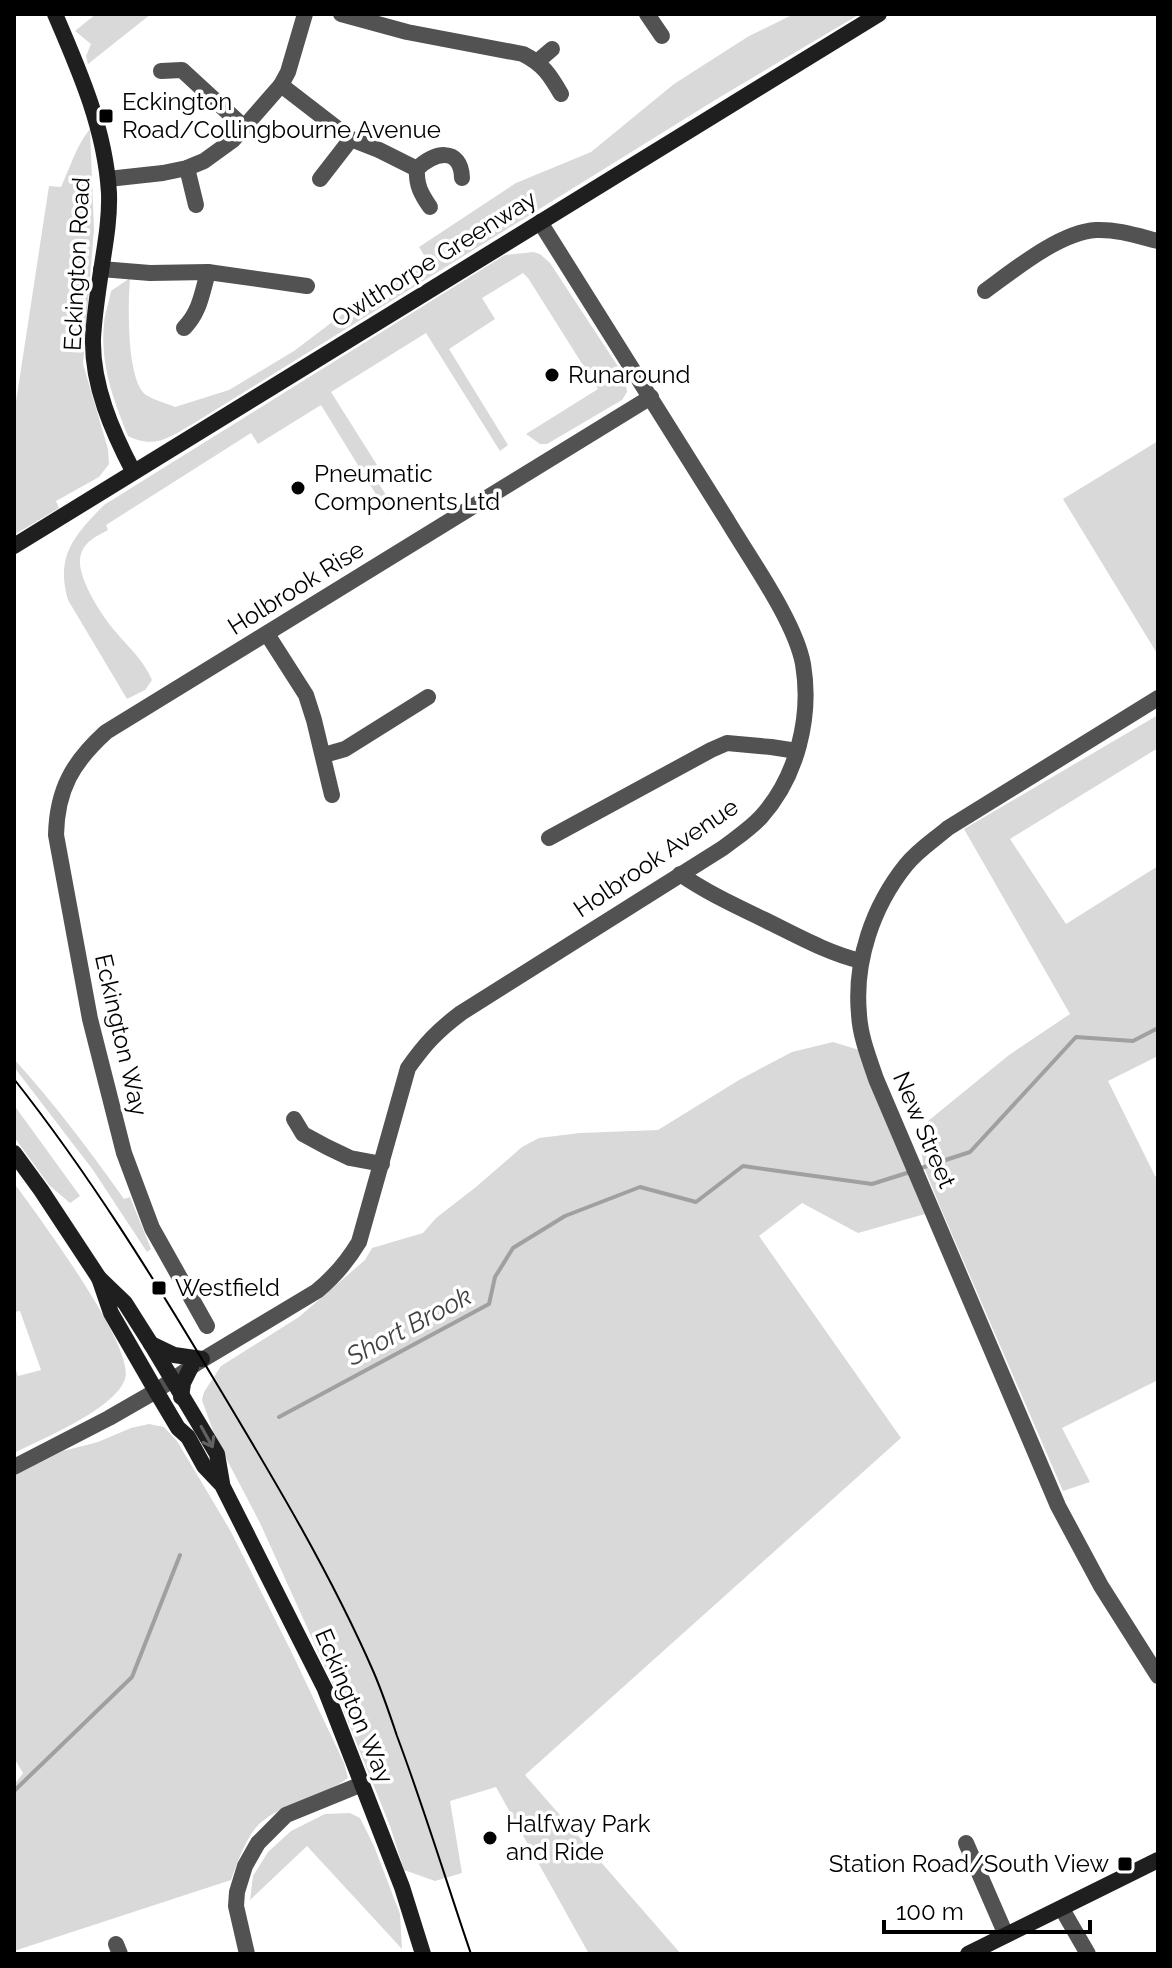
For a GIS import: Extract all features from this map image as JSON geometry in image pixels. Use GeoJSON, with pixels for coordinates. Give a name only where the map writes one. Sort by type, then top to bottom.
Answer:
{"type":"FeatureCollection","features":[{"type":"Feature","properties":{"kind":"street","name":"Eckington Road"},"geometry":{"type":"LineString","coordinates":[[55,14],[92,104],[103,146],[108,179],[108,225],[93,341],[95,364],[108,417],[133,471]]}},
{"type":"Feature","properties":{"kind":"street"},"geometry":{"type":"LineString","coordinates":[[108,179],[187,168],[218,152],[245,128],[281,85],[288,72],[305,14]]}},
{"type":"Feature","properties":{"kind":"street"},"geometry":{"type":"LineString","coordinates":[[341,14],[407,32],[523,54],[538,61],[561,94]]}},
{"type":"Feature","properties":{"kind":"street"},"geometry":{"type":"LineString","coordinates":[[647,14],[662,36]]}},
{"type":"Feature","properties":{"kind":"street","name":"Owlthorpe Greenway"},"geometry":{"type":"LineString","coordinates":[[14,546],[879,14]]}},
{"type":"Feature","properties":{"kind":"street"},"geometry":{"type":"LineString","coordinates":[[538,61],[552,49]]}},
{"type":"Feature","properties":{"kind":"street"},"geometry":{"type":"LineString","coordinates":[[161,71],[182,70],[245,128]]}},
{"type":"Feature","properties":{"kind":"street"},"geometry":{"type":"LineString","coordinates":[[281,85],[351,139],[417,169]]}},
{"type":"Feature","properties":{"kind":"street"},"geometry":{"type":"LineString","coordinates":[[320,179],[351,139]]}},
{"type":"Feature","properties":{"kind":"street"},"geometry":{"type":"LineString","coordinates":[[417,169],[439,154],[457,161],[462,169],[462,178]]}},
{"type":"Feature","properties":{"kind":"street"},"geometry":{"type":"LineString","coordinates":[[187,168],[196,205]]}},
{"type":"Feature","properties":{"kind":"street"},"geometry":{"type":"LineString","coordinates":[[417,169],[418,187],[430,207]]}},
{"type":"Feature","properties":{"kind":"street","name":"Holbrook Avenue"},"geometry":{"type":"LineString","coordinates":[[14,1467],[156,1391],[177,1387],[196,1363],[332,1279],[359,1242],[408,1068],[422,1048],[438,1030],[461,1013],[723,848],[760,817],[781,788],[797,751],[805,719],[805,689],[802,661],[795,641],[764,581],[540,222]]}},
{"type":"Feature","properties":{"kind":"street"},"geometry":{"type":"LineString","coordinates":[[985,291],[1036,255],[1073,234],[1112,231],[1158,241]]}},
{"type":"Feature","properties":{"kind":"street"},"geometry":{"type":"LineString","coordinates":[[101,269],[150,273],[208,272],[307,286]]}},
{"type":"Feature","properties":{"kind":"street"},"geometry":{"type":"LineString","coordinates":[[184,328],[198,309],[208,272]]}},
{"type":"Feature","properties":{"kind":"street","name":"Holbrook Rise"},"geometry":{"type":"LineString","coordinates":[[91,746],[132,715],[651,397]]}},
{"type":"Feature","properties":{"kind":"street"},"geometry":{"type":"LineString","coordinates":[[267,634],[306,695],[332,795]]}},
{"type":"Feature","properties":{"kind":"street"},"geometry":{"type":"LineString","coordinates":[[324,755],[345,749],[428,697]]}},
{"type":"Feature","properties":{"kind":"street","name":"New Street"},"geometry":{"type":"LineString","coordinates":[[1158,698],[948,828],[907,864],[890,887],[870,930],[861,961],[859,1015],[865,1047],[880,1089],[1058,1506],[1101,1586],[1158,1676]]}},
{"type":"Feature","properties":{"kind":"street"},"geometry":{"type":"LineString","coordinates":[[549,838],[727,743],[797,751]]}},
{"type":"Feature","properties":{"kind":"street","name":"Eckington Way"},"geometry":{"type":"LineString","coordinates":[[91,746],[61,794],[56,835],[81,975],[105,1082],[129,1165],[152,1228],[207,1326]]}},
{"type":"Feature","properties":{"kind":"street"},"geometry":{"type":"LineString","coordinates":[[680,874],[700,888],[793,934],[843,957],[861,961]]}},
{"type":"Feature","properties":{"kind":"street"},"geometry":{"type":"LineString","coordinates":[[294,1119],[303,1134],[327,1147],[350,1158],[382,1164]]}},
{"type":"Feature","properties":{"kind":"street","name":"Eckington Way"},"geometry":{"type":"LineString","coordinates":[[14,1153],[99,1278],[125,1303],[151,1344],[217,1454],[222,1485]]}},
{"type":"Feature","properties":{"kind":"street","name":"Eckington Way"},"geometry":{"type":"LineString","coordinates":[[99,1278],[111,1313],[156,1391],[204,1466],[222,1485],[325,1689],[402,1887],[423,1954]]}},
{"type":"Feature","properties":{"kind":"street"},"geometry":{"type":"LineString","coordinates":[[151,1344],[196,1363]]}},
{"type":"Feature","properties":{"kind":"street"},"geometry":{"type":"LineString","coordinates":[[177,1387],[188,1437]]}},
{"type":"Feature","properties":{"kind":"street"},"geometry":{"type":"LineString","coordinates":[[247,1954],[236,1906],[237,1892],[245,1866],[258,1843],[286,1815],[362,1784]]}},
{"type":"Feature","properties":{"kind":"street"},"geometry":{"type":"LineString","coordinates":[[966,1843],[1006,1935]]}},
{"type":"Feature","properties":{"kind":"street"},"geometry":{"type":"LineString","coordinates":[[968,1954],[1158,1860]]}},
{"type":"Feature","properties":{"kind":"street"},"geometry":{"type":"LineString","coordinates":[[1062,1909],[1088,1954]]}},
{"type":"Feature","properties":{"kind":"shaded area"},"geometry":{"type":"Polygon","coordinates":[[[96,14],[151,14],[88,64],[86,56],[91,44],[75,31],[96,14]]]}},
{"type":"Feature","properties":{"kind":"shaded area"},"geometry":{"type":"Polygon","coordinates":[[[794,14],[860,14],[720,97],[183,430],[154,442],[128,436],[109,381],[103,338],[111,291],[130,278],[132,358],[139,387],[146,395],[175,407],[229,390],[294,351],[356,304],[427,260],[419,247],[516,183],[591,152],[674,84],[749,36],[794,14]]]}},
{"type":"Feature","properties":{"kind":"shaded area"},"geometry":{"type":"Polygon","coordinates":[[[90,129],[94,229],[83,364],[108,449],[109,464],[99,477],[56,501],[59,508],[14,535],[14,415],[49,186],[61,187],[90,129]]]}},
{"type":"Feature","properties":{"kind":"shaded area"},"geometry":{"type":"Polygon","coordinates":[[[533,252],[550,263],[625,377],[627,392],[622,400],[547,444],[540,444],[526,434],[598,389],[523,273],[482,298],[495,319],[449,349],[508,445],[500,451],[426,333],[331,392],[377,465],[370,470],[395,509],[388,514],[321,405],[258,444],[251,433],[106,525],[108,530],[92,539],[83,549],[80,562],[90,594],[152,680],[145,690],[127,699],[68,600],[65,584],[64,570],[70,547],[94,516],[104,505],[505,255],[533,252]]]}},
{"type":"Feature","properties":{"kind":"shaded area"},"geometry":{"type":"Polygon","coordinates":[[[1158,441],[1158,655],[1063,499],[1158,441]]]}},
{"type":"Feature","properties":{"kind":"shaded area"},"geometry":{"type":"Polygon","coordinates":[[[1158,715],[1158,748],[1010,839],[1066,924],[1158,866],[1158,1056],[1108,1081],[1158,1177],[1158,1380],[1062,1428],[1090,1482],[1063,1491],[924,1167],[917,1130],[1009,1055],[1070,1014],[964,829],[1158,715]]]}},
{"type":"Feature","properties":{"kind":"shaded area"},"geometry":{"type":"Polygon","coordinates":[[[833,1042],[859,1050],[925,1214],[858,1233],[802,1203],[759,1236],[901,1438],[525,1775],[681,1954],[589,1954],[496,1787],[450,1801],[462,1873],[435,1881],[404,1870],[390,1826],[334,1687],[260,1523],[216,1439],[202,1400],[204,1392],[221,1366],[299,1317],[365,1260],[372,1248],[423,1233],[436,1218],[522,1147],[539,1138],[658,1130],[739,1080],[792,1052],[833,1042]]]}},
{"type":"Feature","properties":{"kind":"shaded area"},"geometry":{"type":"Polygon","coordinates":[[[14,1059],[124,1199],[130,1197],[151,1249],[147,1252],[93,1170],[14,1067],[14,1059]]]}},
{"type":"Feature","properties":{"kind":"shaded area"},"geometry":{"type":"Polygon","coordinates":[[[14,1105],[80,1196],[70,1203],[49,1185],[14,1137],[14,1105]]]}},
{"type":"Feature","properties":{"kind":"shaded area"},"geometry":{"type":"Polygon","coordinates":[[[14,1183],[101,1311],[124,1363],[125,1379],[119,1390],[93,1412],[14,1453],[14,1364],[18,1376],[41,1370],[20,1311],[14,1312],[14,1183]]]}},
{"type":"Feature","properties":{"kind":"shaded area"},"geometry":{"type":"Polygon","coordinates":[[[149,1424],[164,1427],[177,1441],[230,1530],[292,1653],[344,1763],[348,1778],[284,1808],[258,1825],[244,1847],[231,1880],[14,1951],[14,1785],[23,1773],[14,1758],[14,1476],[63,1451],[149,1424]]]}},
{"type":"Feature","properties":{"kind":"shaded area"},"geometry":{"type":"Polygon","coordinates":[[[350,1813],[360,1818],[374,1846],[400,1914],[402,1949],[307,1846],[250,1900],[253,1876],[268,1852],[291,1831],[325,1814],[350,1813]]]}},
{"type":"Feature","properties":{"kind":"waterway","name":"Short Brook"},"geometry":{"type":"LineString","coordinates":[[918,1169],[970,1152],[1076,1037],[1133,1041],[1158,1028]]}},
{"type":"Feature","properties":{"kind":"waterway","name":"Short Brook"},"geometry":{"type":"LineString","coordinates":[[279,1417],[489,1304],[495,1277],[513,1248],[565,1216],[640,1187],[696,1202],[743,1166],[872,1184],[910,1172]]}},
{"type":"Feature","properties":{"kind":"waterway","name":"Short Brook"},"geometry":{"type":"LineString","coordinates":[[14,1791],[132,1677],[180,1555]]}},
{"type":"Feature","properties":{"kind":"tram line"},"geometry":{"type":"LineString","coordinates":[[14,1079],[94,1189],[144,1265],[258,1452],[319,1561],[357,1635],[380,1689],[471,1954]]}},
{"type":"Feature","properties":{"kind":"place","name":"Eckington Road/Collingbourne Avenue"},"geometry":{"type":"Point","coordinates":[106,116]}},
{"type":"Feature","properties":{"kind":"place","name":"Runaround"},"geometry":{"type":"Point","coordinates":[552,375]}},
{"type":"Feature","properties":{"kind":"place","name":"Pneumatic Components Ltd"},"geometry":{"type":"Point","coordinates":[298,488]}},
{"type":"Feature","properties":{"kind":"place","name":"Westfield"},"geometry":{"type":"Point","coordinates":[159,1288]}},
{"type":"Feature","properties":{"kind":"place","name":"Halfway Park and Ride"},"geometry":{"type":"Point","coordinates":[490,1838]}},
{"type":"Feature","properties":{"kind":"place","name":"Station Road/South View"},"geometry":{"type":"Point","coordinates":[1125,1864]}}]}
